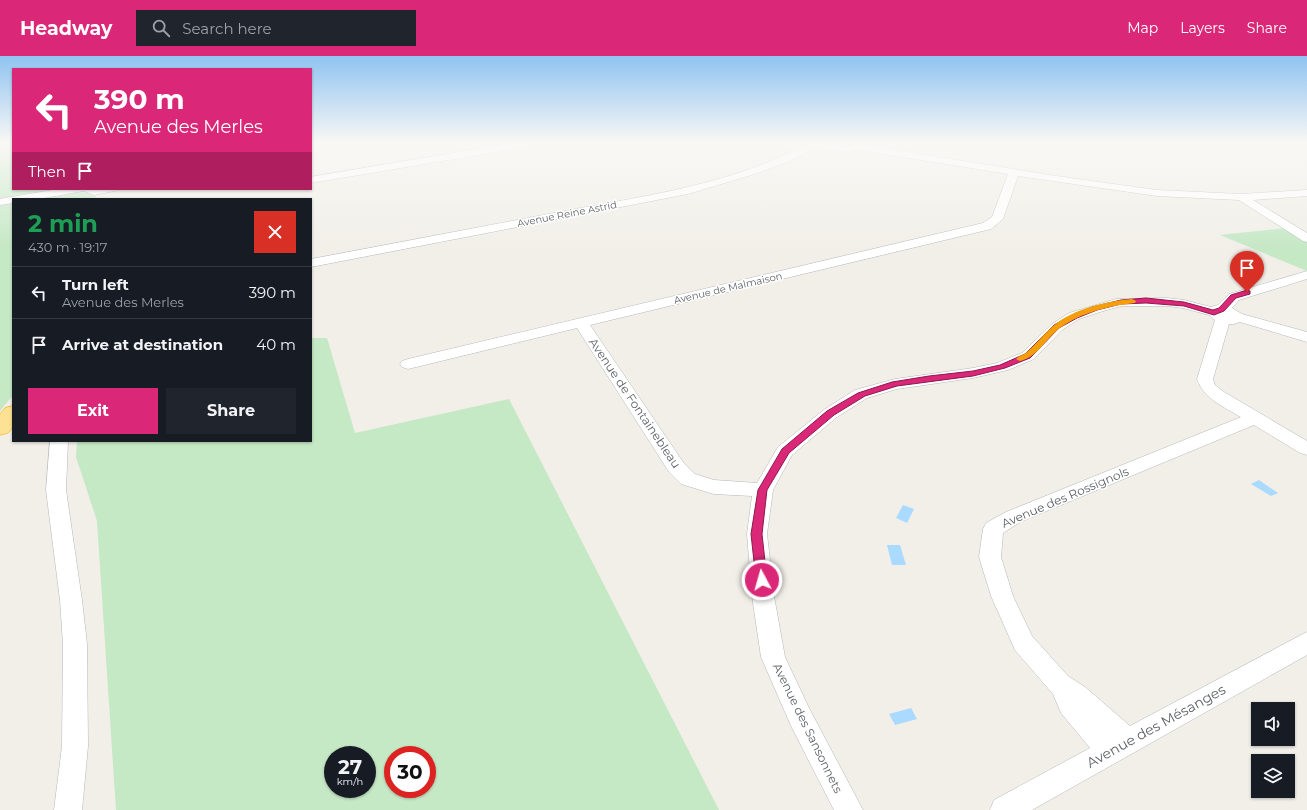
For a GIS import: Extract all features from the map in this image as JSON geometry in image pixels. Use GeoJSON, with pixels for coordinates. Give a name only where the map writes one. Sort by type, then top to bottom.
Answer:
{"type":"FeatureCollection","features":[{"type":"Feature","properties":{"kind":"highway"},"geometry":{"type":"LineString","coordinates":[[0,428],[12,414]]}},
{"type":"Feature","properties":{"kind":"street"},"geometry":{"type":"LineString","coordinates":[[312,180],[322,178]]}},
{"type":"Feature","properties":{"kind":"street","name":"Avenue Reine Astrid"},"geometry":{"type":"LineString","coordinates":[[312,263],[688,191],[734,178]]}},
{"type":"Feature","properties":{"kind":"street","name":"Avenue de Malmaison"},"geometry":{"type":"LineString","coordinates":[[408,364],[987,226],[997,219],[1011,178]]}},
{"type":"Feature","properties":{"kind":"street"},"geometry":{"type":"LineString","coordinates":[[1061,178],[1150,192],[1198,196],[1241,198],[1307,193]]}},
{"type":"Feature","properties":{"kind":"street"},"geometry":{"type":"LineString","coordinates":[[23,198],[74,190]]}},
{"type":"Feature","properties":{"kind":"street"},"geometry":{"type":"LineString","coordinates":[[89,190],[99,195],[109,190]]}},
{"type":"Feature","properties":{"kind":"street"},"geometry":{"type":"LineString","coordinates":[[1241,198],[1307,238]]}},
{"type":"Feature","properties":{"kind":"street"},"geometry":{"type":"LineString","coordinates":[[0,202],[12,200]]}},
{"type":"Feature","properties":{"kind":"street"},"geometry":{"type":"LineString","coordinates":[[1307,275],[1234,297],[1224,314],[1205,379],[1208,388],[1218,396],[1307,449]]}},
{"type":"Feature","properties":{"kind":"street","name":"Avenue des Sansonnets"},"geometry":{"type":"LineString","coordinates":[[849,810],[800,717],[773,657],[763,596],[757,534],[762,490],[785,451],[831,413],[862,394],[895,384],[973,373],[1002,366],[1028,356],[1057,327],[1074,316],[1121,302],[1167,302],[1224,314],[1307,337]]}},
{"type":"Feature","properties":{"kind":"street","name":"Avenue de Fontainebleau"},"geometry":{"type":"LineString","coordinates":[[581,323],[676,466],[688,479],[714,487],[762,490]]}},
{"type":"Feature","properties":{"kind":"street","name":"Avenue des Rossignols"},"geometry":{"type":"LineString","coordinates":[[1119,746],[1070,704],[1060,684],[1023,643],[1002,596],[990,557],[993,529],[1013,517],[1255,418]]}},
{"type":"Feature","properties":{"kind":"street"},"geometry":{"type":"LineString","coordinates":[[59,442],[56,490],[71,600],[75,644],[75,746],[68,810]]}},
{"type":"Feature","properties":{"kind":"street","name":"Avenue des Mésanges"},"geometry":{"type":"LineString","coordinates":[[1004,810],[1307,643]]}},
{"type":"Feature","properties":{"kind":"green space"},"geometry":{"type":"Polygon","coordinates":[[[0,178],[12,178],[12,190],[49,190],[0,198],[0,178]]]}},
{"type":"Feature","properties":{"kind":"green space"},"geometry":{"type":"Polygon","coordinates":[[[76,193],[92,193],[96,197],[96,198],[38,198],[76,193]]]}},
{"type":"Feature","properties":{"kind":"green space"},"geometry":{"type":"Polygon","coordinates":[[[12,202],[12,396],[0,411],[0,204],[12,202]]]}},
{"type":"Feature","properties":{"kind":"green space"},"geometry":{"type":"Polygon","coordinates":[[[1287,228],[1307,240],[1307,271],[1220,235],[1287,228]]]}},
{"type":"Feature","properties":{"kind":"green space"},"geometry":{"type":"Polygon","coordinates":[[[312,338],[327,338],[355,433],[509,399],[719,810],[116,810],[97,521],[76,457],[77,442],[312,442],[312,338]]]}},
{"type":"Feature","properties":{"kind":"water"},"geometry":{"type":"Polygon","coordinates":[[[1259,480],[1278,493],[1271,496],[1251,484],[1259,480]]]}},
{"type":"Feature","properties":{"kind":"water"},"geometry":{"type":"Polygon","coordinates":[[[903,505],[914,509],[907,523],[896,518],[903,505]]]}},
{"type":"Feature","properties":{"kind":"water"},"geometry":{"type":"Polygon","coordinates":[[[887,545],[900,545],[906,565],[892,565],[887,545]]]}},
{"type":"Feature","properties":{"kind":"water"},"geometry":{"type":"Polygon","coordinates":[[[911,708],[917,719],[895,725],[889,714],[911,708]]]}},
{"type":"Feature","properties":{"kind":"slow traffic"},"geometry":{"type":"LineString","coordinates":[[1020,359],[1028,356],[1057,327],[1074,316],[1121,302],[1132,301]]}},
{"type":"Feature","properties":{"kind":"route"},"geometry":{"type":"LineString","coordinates":[[762,580],[757,534],[762,490],[785,451],[831,413],[862,394],[895,384],[973,373],[1002,366],[1028,356],[1057,327],[1074,316],[1121,302],[1167,302],[1184,304],[1214,312],[1216,310],[1222,310],[1234,297],[1247,292]]}}]}
